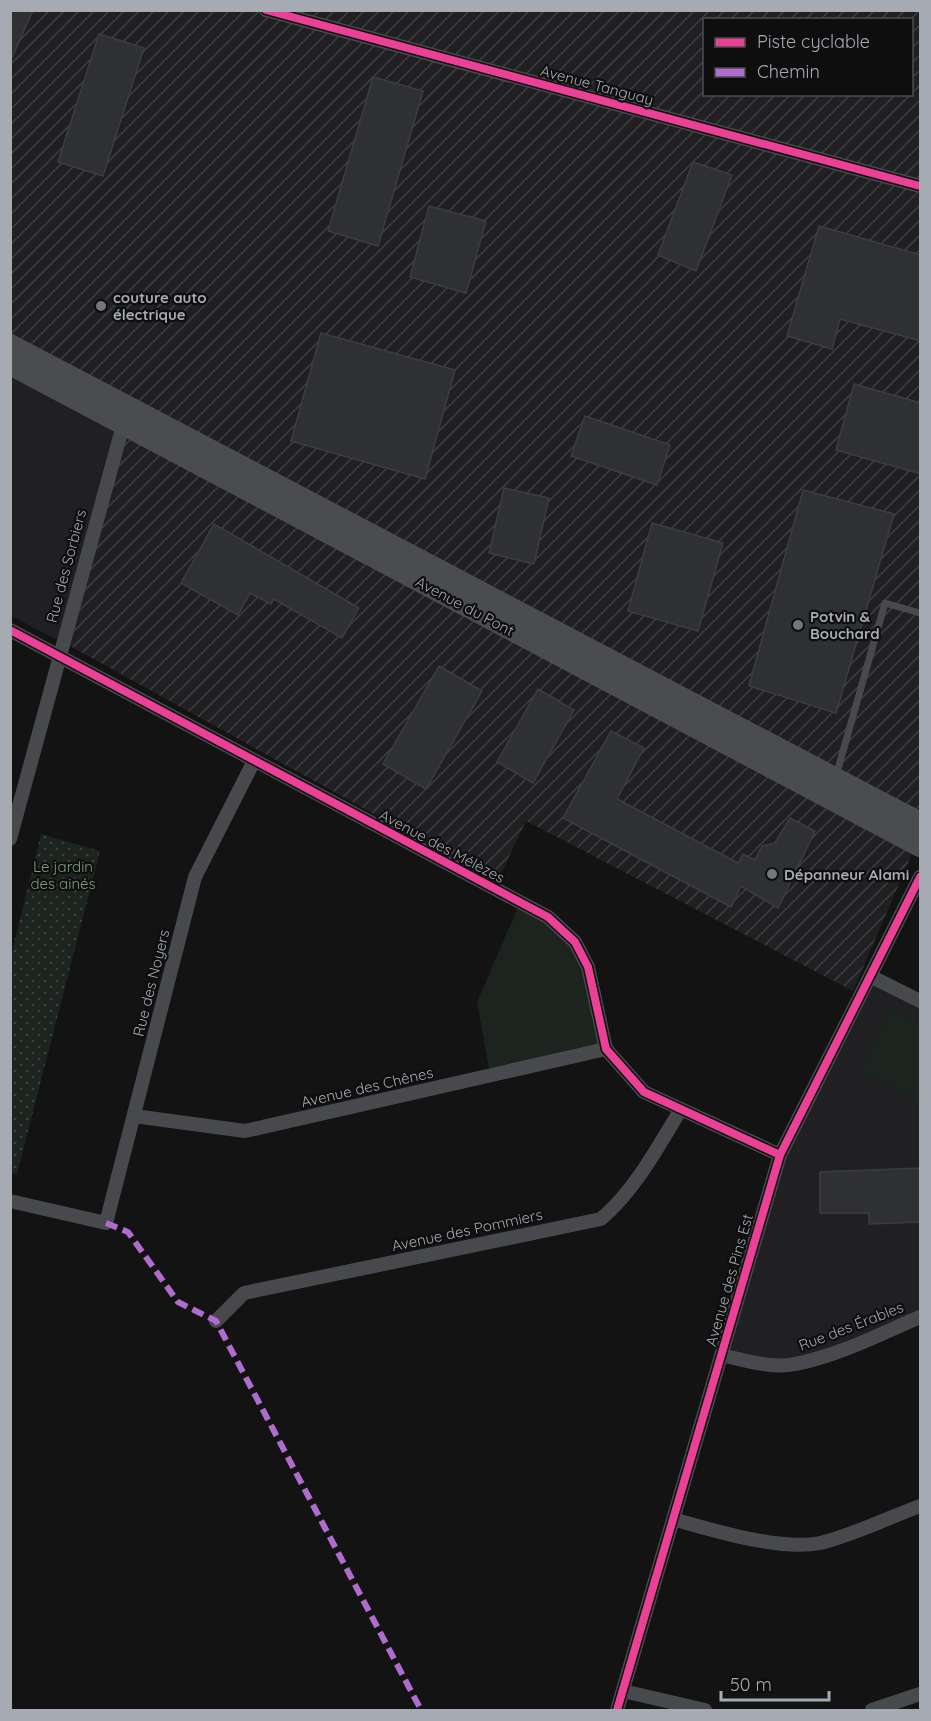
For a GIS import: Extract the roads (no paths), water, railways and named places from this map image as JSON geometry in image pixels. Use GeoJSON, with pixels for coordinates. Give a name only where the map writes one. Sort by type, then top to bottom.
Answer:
{"type":"FeatureCollection","features":[{"type":"Feature","properties":{"kind":"main road","name":"Avenue du Pont"},"geometry":{"type":"LineString","coordinates":[[10,345],[126,415],[921,846]]}},
{"type":"Feature","properties":{"kind":"main road","name":"Avenue du Pont"},"geometry":{"type":"LineString","coordinates":[[10,364],[126,415],[921,823]]}},
{"type":"Feature","properties":{"kind":"street","name":"Avenue Tanguay"},"geometry":{"type":"LineString","coordinates":[[266,10],[921,186]]}},
{"type":"Feature","properties":{"kind":"street","name":"Rue des Sorbiers"},"geometry":{"type":"LineString","coordinates":[[10,839],[14,810],[126,415]]}},
{"type":"Feature","properties":{"kind":"street","name":"Avenue des Mélèzes"},"geometry":{"type":"LineString","coordinates":[[10,630],[548,917],[575,942],[588,967],[606,1049],[644,1092],[780,1155]]}},
{"type":"Feature","properties":{"kind":"street","name":"Rue des Noyers"},"geometry":{"type":"LineString","coordinates":[[10,1201],[106,1223],[195,877],[254,761]]}},
{"type":"Feature","properties":{"kind":"street","name":"Avenue des Pins Est"},"geometry":{"type":"LineString","coordinates":[[617,1710],[780,1155],[921,877]]}},
{"type":"Feature","properties":{"kind":"street"},"geometry":{"type":"LineString","coordinates":[[872,977],[921,1001]]}},
{"type":"Feature","properties":{"kind":"street","name":"Avenue des Chênes"},"geometry":{"type":"LineString","coordinates":[[134,1116],[245,1131],[606,1049]]}},
{"type":"Feature","properties":{"kind":"street","name":"Avenue des Pommiers"},"geometry":{"type":"LineString","coordinates":[[216,1321],[244,1293],[601,1220],[615,1208],[652,1157],[681,1109]]}},
{"type":"Feature","properties":{"kind":"street","name":"Rue des Érables"},"geometry":{"type":"LineString","coordinates":[[722,1355],[753,1362],[793,1365],[852,1346],[921,1317]]}},
{"type":"Feature","properties":{"kind":"street"},"geometry":{"type":"LineString","coordinates":[[673,1519],[730,1535],[776,1542],[819,1543],[921,1506]]}},
{"type":"Feature","properties":{"kind":"street"},"geometry":{"type":"LineString","coordinates":[[623,1691],[705,1710]]}},
{"type":"Feature","properties":{"kind":"street"},"geometry":{"type":"LineString","coordinates":[[872,1710],[921,1694]]}},
{"type":"Feature","properties":{"kind":"lane"},"geometry":{"type":"LineString","coordinates":[[835,779],[885,603],[921,613]]}},
{"type":"Feature","properties":{"kind":"place","name":"couture auto électrique"},"geometry":{"type":"Point","coordinates":[101,306]}},
{"type":"Feature","properties":{"kind":"place","name":"Potvin & Bouchard"},"geometry":{"type":"Point","coordinates":[798,625]}},
{"type":"Feature","properties":{"kind":"place","name":"Dépanneur Alami"},"geometry":{"type":"Point","coordinates":[772,874]}},
{"type":"Feature","properties":{"kind":"park label","name":"Le jardin des ainés"},"geometry":{"type":"Point","coordinates":[63,874]}}]}
